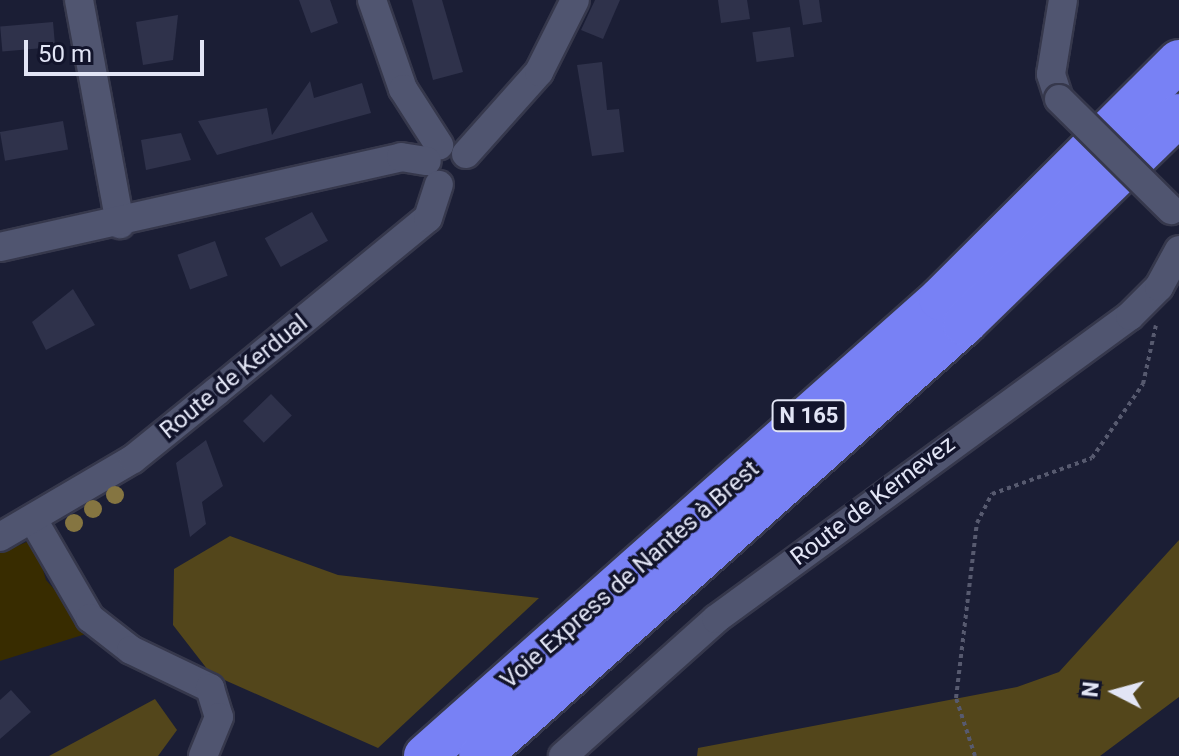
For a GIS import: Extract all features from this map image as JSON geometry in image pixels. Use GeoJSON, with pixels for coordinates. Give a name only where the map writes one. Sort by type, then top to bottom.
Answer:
{"type":"FeatureCollection","features":[{"type":"Feature","properties":{"kind":"highway","name":"Voie Express de Nantes à Brest"},"geometry":{"type":"LineString","coordinates":[[425,756],[940,299],[1179,61]]}},
{"type":"Feature","properties":{"kind":"highway","name":"Voie Express de Nantes à Brest"},"geometry":{"type":"LineString","coordinates":[[480,756],[964,324],[1179,115]]}},
{"type":"Feature","properties":{"kind":"street"},"geometry":{"type":"LineString","coordinates":[[79,0],[120,224]]}},
{"type":"Feature","properties":{"kind":"street"},"geometry":{"type":"LineString","coordinates":[[372,0],[403,89],[435,164]]}},
{"type":"Feature","properties":{"kind":"street","name":"Route de Kerdual"},"geometry":{"type":"LineString","coordinates":[[0,537],[35,523],[133,459],[428,218],[435,164],[463,179],[466,154],[539,72],[575,0]]}},
{"type":"Feature","properties":{"kind":"street"},"geometry":{"type":"LineString","coordinates":[[1063,0],[1051,74],[1059,99],[1175,217]]}},
{"type":"Feature","properties":{"kind":"street"},"geometry":{"type":"LineString","coordinates":[[0,247],[120,224],[401,157],[435,164],[466,154]]}},
{"type":"Feature","properties":{"kind":"street","name":"Route de Kernevez"},"geometry":{"type":"LineString","coordinates":[[563,756],[716,619],[1130,316],[1159,287],[1179,250]]}},
{"type":"Feature","properties":{"kind":"street"},"geometry":{"type":"LineString","coordinates":[[35,523],[90,618],[131,650],[210,688],[219,717],[203,756]]}},
{"type":"Feature","properties":{"kind":"path"},"geometry":{"type":"LineString","coordinates":[[975,756],[956,698],[977,523],[992,494],[1092,458],[1122,425],[1143,384],[1159,287]]}},
{"type":"Feature","properties":{"kind":"shaded area"},"geometry":{"type":"Polygon","coordinates":[[[230,536],[338,575],[539,598],[378,748],[211,674],[173,625],[174,569],[230,536]]]}},
{"type":"Feature","properties":{"kind":"shaded area"},"geometry":{"type":"Polygon","coordinates":[[[34,539],[46,580],[92,632],[0,661],[0,553],[34,539]]]}},
{"type":"Feature","properties":{"kind":"shaded area"},"geometry":{"type":"Polygon","coordinates":[[[1179,540],[1179,697],[1100,756],[697,756],[698,748],[1017,687],[1059,672],[1179,540]]]}},
{"type":"Feature","properties":{"kind":"shaded area"},"geometry":{"type":"Polygon","coordinates":[[[155,699],[177,730],[158,756],[49,756],[155,699]]]}},
{"type":"Feature","properties":{"kind":"building"},"geometry":{"type":"Polygon","coordinates":[[[299,0],[330,0],[338,23],[311,33],[299,0]]]}},
{"type":"Feature","properties":{"kind":"building"},"geometry":{"type":"Polygon","coordinates":[[[412,0],[442,0],[463,72],[433,80],[412,0]]]}},
{"type":"Feature","properties":{"kind":"building"},"geometry":{"type":"Polygon","coordinates":[[[595,0],[620,0],[603,39],[581,30],[595,0]]]}},
{"type":"Feature","properties":{"kind":"building"},"geometry":{"type":"Polygon","coordinates":[[[718,0],[747,0],[750,19],[721,23],[718,0]]]}},
{"type":"Feature","properties":{"kind":"building"},"geometry":{"type":"Polygon","coordinates":[[[799,0],[819,0],[822,22],[803,25],[799,0]]]}},
{"type":"Feature","properties":{"kind":"building"},"geometry":{"type":"Polygon","coordinates":[[[178,15],[173,60],[143,65],[136,22],[178,15]]]}},
{"type":"Feature","properties":{"kind":"building"},"geometry":{"type":"Polygon","coordinates":[[[53,22],[55,47],[2,52],[0,27],[53,22]]]}},
{"type":"Feature","properties":{"kind":"building"},"geometry":{"type":"Polygon","coordinates":[[[790,27],[794,57],[757,62],[752,32],[790,27]]]}},
{"type":"Feature","properties":{"kind":"building"},"geometry":{"type":"Polygon","coordinates":[[[602,62],[607,110],[619,109],[624,152],[592,156],[577,65],[602,62]]]}},
{"type":"Feature","properties":{"kind":"building"},"geometry":{"type":"Polygon","coordinates":[[[310,81],[314,98],[362,83],[371,113],[217,155],[198,121],[267,108],[272,135],[310,81]]]}},
{"type":"Feature","properties":{"kind":"building"},"geometry":{"type":"Polygon","coordinates":[[[63,121],[68,150],[5,161],[0,132],[63,121]]]}},
{"type":"Feature","properties":{"kind":"building"},"geometry":{"type":"Polygon","coordinates":[[[181,133],[191,160],[146,170],[141,140],[181,133]]]}},
{"type":"Feature","properties":{"kind":"building"},"geometry":{"type":"Polygon","coordinates":[[[312,212],[328,241],[281,267],[265,238],[312,212]]]}},
{"type":"Feature","properties":{"kind":"building"},"geometry":{"type":"Polygon","coordinates":[[[215,241],[228,276],[190,289],[177,255],[215,241]]]}},
{"type":"Feature","properties":{"kind":"building"},"geometry":{"type":"Polygon","coordinates":[[[73,289],[95,325],[46,350],[32,322],[73,289]]]}},
{"type":"Feature","properties":{"kind":"building"},"geometry":{"type":"Polygon","coordinates":[[[271,394],[292,416],[264,443],[243,421],[271,394]]]}},
{"type":"Feature","properties":{"kind":"building"},"geometry":{"type":"Polygon","coordinates":[[[206,440],[223,486],[202,502],[206,524],[190,537],[176,463],[206,440]]]}},
{"type":"Feature","properties":{"kind":"building"},"geometry":{"type":"Polygon","coordinates":[[[11,690],[31,712],[0,739],[0,700],[11,690]]]}}]}
